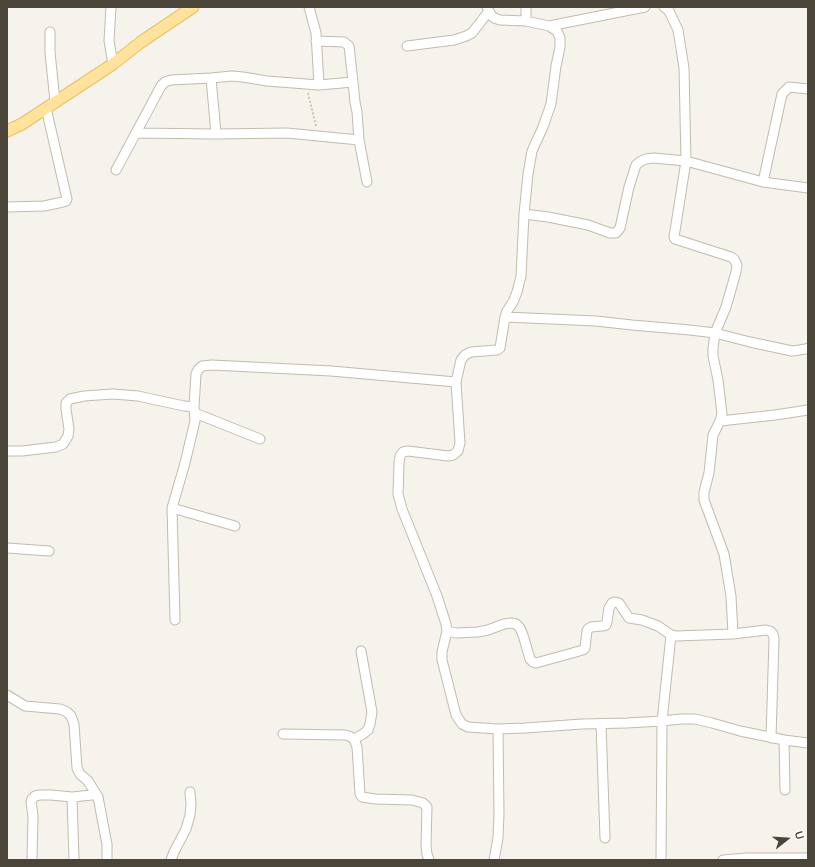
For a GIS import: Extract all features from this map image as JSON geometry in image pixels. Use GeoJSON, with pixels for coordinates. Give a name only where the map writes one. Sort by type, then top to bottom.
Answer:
{"type":"FeatureCollection","features":[{"type":"Feature","properties":{"kind":"main road"},"geometry":{"type":"LineString","coordinates":[[7,131],[22,124],[113,64],[141,42],[193,7]]}},
{"type":"Feature","properties":{"kind":"street"},"geometry":{"type":"LineString","coordinates":[[111,7],[109,41],[113,64]]}},
{"type":"Feature","properties":{"kind":"street"},"geometry":{"type":"LineString","coordinates":[[309,7],[316,33],[319,85]]}},
{"type":"Feature","properties":{"kind":"street"},"geometry":{"type":"LineString","coordinates":[[526,7],[526,21]]}},
{"type":"Feature","properties":{"kind":"street"},"geometry":{"type":"LineString","coordinates":[[549,26],[612,10],[645,7]]}},
{"type":"Feature","properties":{"kind":"street"},"geometry":{"type":"LineString","coordinates":[[664,7],[669,11],[678,30],[684,68],[686,161],[674,237],[675,239],[731,257],[734,259],[736,265],[736,272],[726,307],[715,333],[713,356],[722,414],[713,435],[709,473],[704,492],[704,500],[724,554],[731,596],[733,634]]}},
{"type":"Feature","properties":{"kind":"street"},"geometry":{"type":"LineString","coordinates":[[407,46],[454,40],[466,36],[472,33],[488,9],[494,18],[500,20],[526,21],[549,26],[557,32],[560,38],[560,47],[551,104],[543,127],[532,151],[528,174],[524,214],[522,276],[513,302],[507,310],[500,348],[497,350],[471,352],[465,355],[461,360],[456,382],[460,443],[458,451],[453,455],[448,456],[408,451],[403,452],[400,456],[398,494],[408,526],[439,602],[446,624],[447,631],[442,652],[442,660],[456,715],[462,724],[468,727],[498,729],[695,719],[771,738],[808,743]]}},
{"type":"Feature","properties":{"kind":"street"},"geometry":{"type":"LineString","coordinates":[[50,32],[50,52],[55,102]]}},
{"type":"Feature","properties":{"kind":"street"},"geometry":{"type":"LineString","coordinates":[[316,41],[339,41],[344,42],[349,46],[359,140],[366,182]]}},
{"type":"Feature","properties":{"kind":"street"},"geometry":{"type":"LineString","coordinates":[[116,170],[161,86],[165,82],[171,80],[232,76],[267,82],[319,85],[353,82]]}},
{"type":"Feature","properties":{"kind":"street"},"geometry":{"type":"LineString","coordinates":[[211,78],[216,134]]}},
{"type":"Feature","properties":{"kind":"street"},"geometry":{"type":"LineString","coordinates":[[763,182],[782,94],[790,87],[808,89]]}},
{"type":"Feature","properties":{"kind":"street"},"geometry":{"type":"LineString","coordinates":[[7,206],[44,206],[63,202],[67,199],[46,108]]}},
{"type":"Feature","properties":{"kind":"street"},"geometry":{"type":"LineString","coordinates":[[136,133],[216,134],[274,132],[359,140]]}},
{"type":"Feature","properties":{"kind":"street"},"geometry":{"type":"LineString","coordinates":[[524,214],[588,225],[610,233],[616,233],[620,228],[629,186],[636,165],[646,159],[654,158],[686,161],[763,182],[808,188]]}},
{"type":"Feature","properties":{"kind":"street"},"geometry":{"type":"LineString","coordinates":[[505,317],[596,321],[715,333],[792,351],[808,348]]}},
{"type":"Feature","properties":{"kind":"street"},"geometry":{"type":"LineString","coordinates":[[175,620],[172,508],[195,421],[196,374],[202,366],[212,365],[331,371],[456,382]]}},
{"type":"Feature","properties":{"kind":"street"},"geometry":{"type":"LineString","coordinates":[[7,451],[56,447],[63,444],[68,436],[69,429],[66,403],[70,399],[84,396],[113,394],[138,396],[184,406],[260,439]]}},
{"type":"Feature","properties":{"kind":"street"},"geometry":{"type":"LineString","coordinates":[[720,421],[808,410],[808,405]]}},
{"type":"Feature","properties":{"kind":"street"},"geometry":{"type":"LineString","coordinates":[[172,508],[235,526]]}},
{"type":"Feature","properties":{"kind":"street"},"geometry":{"type":"LineString","coordinates":[[7,548],[49,551]]}},
{"type":"Feature","properties":{"kind":"street"},"geometry":{"type":"LineString","coordinates":[[447,631],[456,633],[478,632],[504,624],[516,624],[520,628],[523,635],[530,659],[536,663],[583,650],[585,648],[588,629],[591,627],[606,625],[609,608],[612,603],[615,602],[619,603],[629,618],[642,620],[658,626],[671,635],[676,636],[733,634],[766,630],[770,631],[773,634],[774,639],[771,738]]}},
{"type":"Feature","properties":{"kind":"street"},"geometry":{"type":"LineString","coordinates":[[661,860],[662,721],[671,635]]}},
{"type":"Feature","properties":{"kind":"street"},"geometry":{"type":"LineString","coordinates":[[354,739],[368,730],[372,712],[361,651]]}},
{"type":"Feature","properties":{"kind":"street"},"geometry":{"type":"LineString","coordinates":[[7,695],[26,706],[60,709],[67,712],[71,716],[74,724],[77,768],[80,774],[88,781],[98,797],[107,844],[107,860]]}},
{"type":"Feature","properties":{"kind":"street"},"geometry":{"type":"LineString","coordinates":[[600,724],[605,838]]}},
{"type":"Feature","properties":{"kind":"street"},"geometry":{"type":"LineString","coordinates":[[494,860],[498,838],[499,814],[498,729]]}},
{"type":"Feature","properties":{"kind":"street"},"geometry":{"type":"LineString","coordinates":[[283,734],[345,735],[354,739],[357,747],[360,794],[362,797],[375,799],[412,800],[423,803],[427,807],[426,845],[429,860]]}},
{"type":"Feature","properties":{"kind":"street"},"geometry":{"type":"LineString","coordinates":[[784,740],[785,790]]}},
{"type":"Feature","properties":{"kind":"street"},"geometry":{"type":"LineString","coordinates":[[171,860],[188,822],[191,805],[190,792]]}},
{"type":"Feature","properties":{"kind":"street"},"geometry":{"type":"LineString","coordinates":[[32,860],[32,799],[35,796],[40,795],[72,797],[96,795]]}},
{"type":"Feature","properties":{"kind":"street"},"geometry":{"type":"LineString","coordinates":[[72,797],[74,860]]}},
{"type":"Feature","properties":{"kind":"street"},"geometry":{"type":"LineString","coordinates":[[723,860],[746,858],[808,858]]}},
{"type":"Feature","properties":{"kind":"path"},"geometry":{"type":"LineString","coordinates":[[306,84],[319,136]]}}]}
